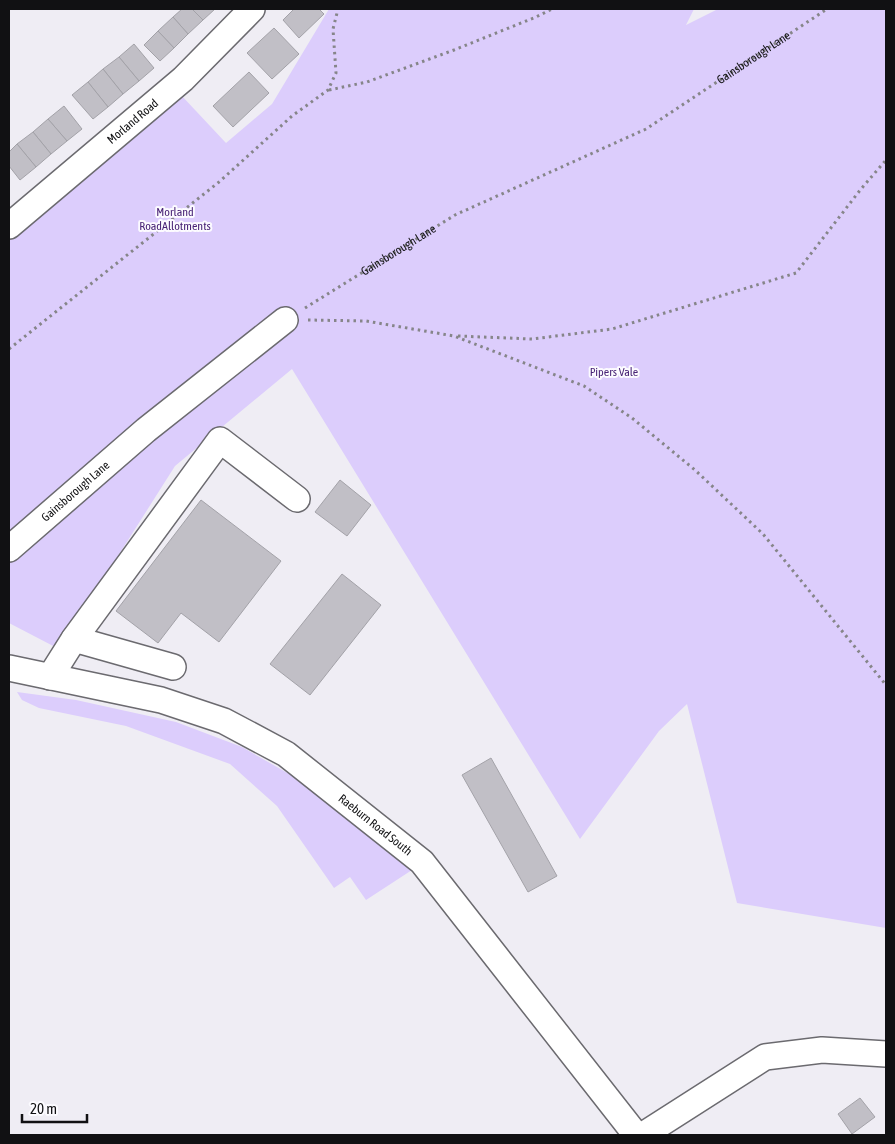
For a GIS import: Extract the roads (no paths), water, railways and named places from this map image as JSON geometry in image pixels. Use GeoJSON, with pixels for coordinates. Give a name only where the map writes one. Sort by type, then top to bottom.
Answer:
{"type":"FeatureCollection","features":[{"type":"Feature","properties":{"kind":"street","name":"Morland Road"},"geometry":{"type":"LineString","coordinates":[[9,226],[183,79],[252,9]]}},
{"type":"Feature","properties":{"kind":"street","name":"Gainsborough Lane"},"geometry":{"type":"LineString","coordinates":[[9,550],[146,430],[285,320]]}},
{"type":"Feature","properties":{"kind":"street"},"geometry":{"type":"LineString","coordinates":[[50,677],[74,639],[220,440],[297,499]]}},
{"type":"Feature","properties":{"kind":"street"},"geometry":{"type":"LineString","coordinates":[[74,639],[173,667]]}},
{"type":"Feature","properties":{"kind":"street","name":"Raeburn Road South"},"geometry":{"type":"LineString","coordinates":[[9,668],[161,700],[224,721],[286,754],[422,862],[636,1135]]}},
{"type":"Feature","properties":{"kind":"street"},"geometry":{"type":"LineString","coordinates":[[642,1135],[765,1057],[822,1050],[886,1054]]}},
{"type":"Feature","properties":{"kind":"park label","name":"Morland RoadAllotments"},"geometry":{"type":"Point","coordinates":[175,219]}},
{"type":"Feature","properties":{"kind":"park label","name":"Pipers Vale"},"geometry":{"type":"Point","coordinates":[614,372]}}]}
